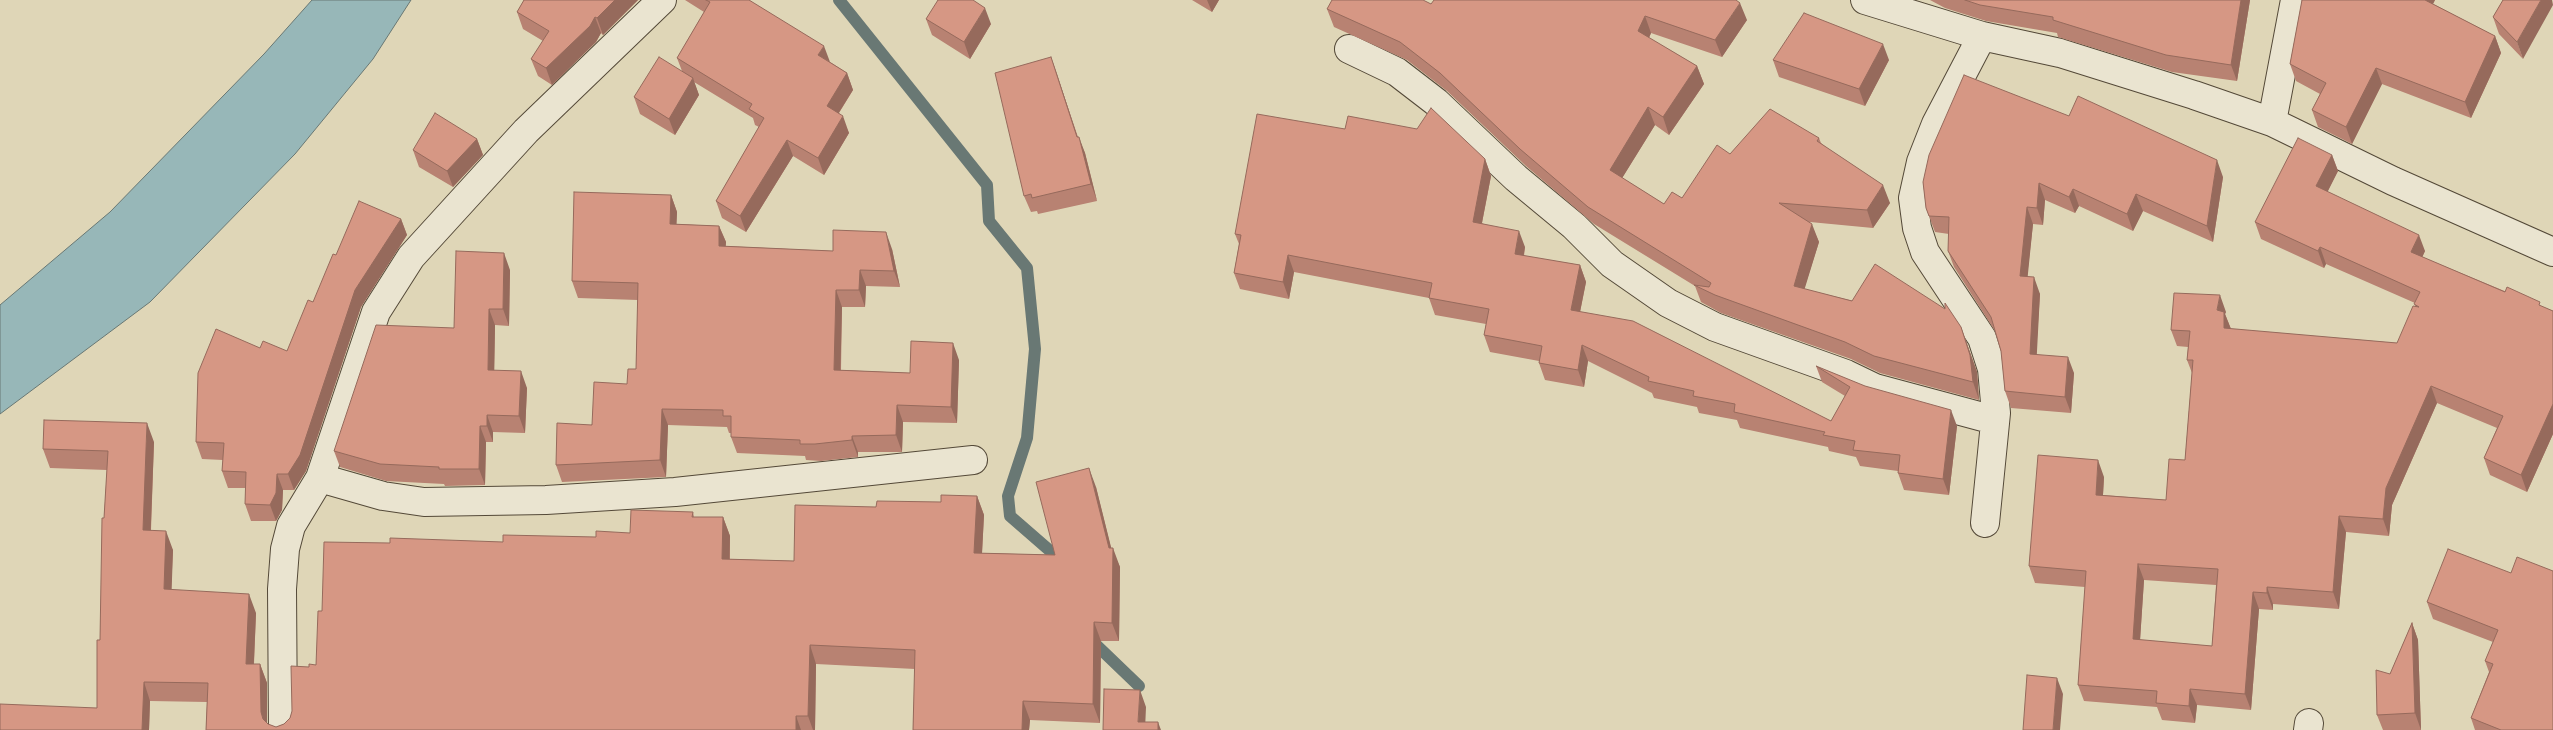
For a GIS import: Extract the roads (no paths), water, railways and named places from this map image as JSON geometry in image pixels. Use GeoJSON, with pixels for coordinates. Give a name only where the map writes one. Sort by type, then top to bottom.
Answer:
{"type":"FeatureCollection","features":[{"type":"Feature","properties":{"kind":"street"},"geometry":{"type":"LineString","coordinates":[[283,730],[282,589],[285,549],[292,526],[320,478],[376,312],[411,257],[526,131],[662,0]]}},
{"type":"Feature","properties":{"kind":"street"},"geometry":{"type":"LineString","coordinates":[[1864,0],[1982,36],[2060,53],[2194,95],[2272,122],[2393,181],[2553,252]]}},
{"type":"Feature","properties":{"kind":"street"},"geometry":{"type":"LineString","coordinates":[[2272,122],[2295,0]]}},
{"type":"Feature","properties":{"kind":"street"},"geometry":{"type":"LineString","coordinates":[[1982,36],[1936,124],[1921,162],[1913,198],[1917,228],[1925,252],[1982,338],[1992,369],[1996,413],[1985,523]]}},
{"type":"Feature","properties":{"kind":"street"},"geometry":{"type":"LineString","coordinates":[[1349,49],[1397,72],[1436,102],[1516,178],[1574,226],[1612,264],[1668,303],[1716,327],[1846,374],[1875,388],[1994,420]]}},
{"type":"Feature","properties":{"kind":"street"},"geometry":{"type":"LineString","coordinates":[[320,478],[383,496],[424,502],[536,500],[675,492],[973,460]]}},
{"type":"Feature","properties":{"kind":"water"},"geometry":{"type":"Polygon","coordinates":[[[312,0],[411,0],[373,59],[295,154],[150,302],[0,414],[0,305],[110,212],[264,54],[312,0]]]}},
{"type":"Feature","properties":{"kind":"waterway"},"geometry":{"type":"LineString","coordinates":[[839,0],[987,185],[989,221],[1027,268],[1035,349],[1027,438],[1008,496],[1010,516],[1056,556],[1060,569]]}},
{"type":"Feature","properties":{"kind":"waterway"},"geometry":{"type":"LineString","coordinates":[[1088,637],[1139,686]]}}]}
